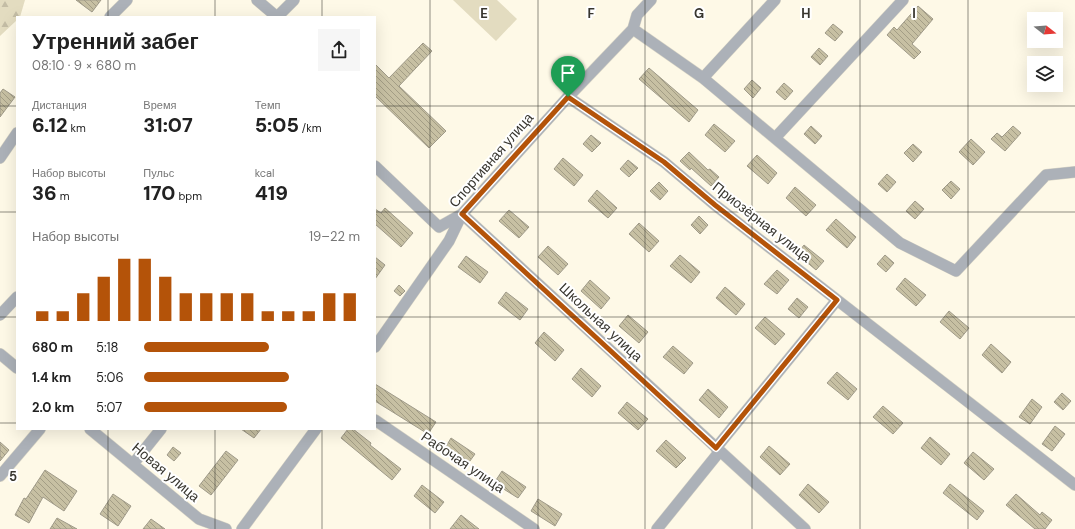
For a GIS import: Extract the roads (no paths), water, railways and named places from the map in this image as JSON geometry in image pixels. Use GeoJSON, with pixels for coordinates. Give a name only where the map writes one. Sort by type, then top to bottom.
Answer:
{"type":"FeatureCollection","features":[{"type":"Feature","properties":{"kind":"street"},"geometry":{"type":"LineString","coordinates":[[111,16],[127,0]]}},
{"type":"Feature","properties":{"kind":"street"},"geometry":{"type":"LineString","coordinates":[[257,0],[276,16]]}},
{"type":"Feature","properties":{"kind":"street"},"geometry":{"type":"LineString","coordinates":[[278,16],[294,0]]}},
{"type":"Feature","properties":{"kind":"street"},"geometry":{"type":"LineString","coordinates":[[568,97],[633,29],[637,15],[651,0]]}},
{"type":"Feature","properties":{"kind":"street"},"geometry":{"type":"LineString","coordinates":[[703,78],[775,0]]}},
{"type":"Feature","properties":{"kind":"street"},"geometry":{"type":"LineString","coordinates":[[775,138],[903,0]]}},
{"type":"Feature","properties":{"kind":"street"},"geometry":{"type":"LineString","coordinates":[[633,29],[703,78],[900,243],[956,271],[1046,175],[1075,172]]}},
{"type":"Feature","properties":{"kind":"street","name":"Спортивная улица"},"geometry":{"type":"LineString","coordinates":[[376,346],[449,240],[462,214],[568,97]]}},
{"type":"Feature","properties":{"kind":"street","name":"Приозёрная улица"},"geometry":{"type":"LineString","coordinates":[[568,97],[664,162],[715,205],[1075,485]]}},
{"type":"Feature","properties":{"kind":"street"},"geometry":{"type":"LineString","coordinates":[[0,158],[16,134]]}},
{"type":"Feature","properties":{"kind":"street"},"geometry":{"type":"LineString","coordinates":[[376,167],[439,226],[462,214]]}},
{"type":"Feature","properties":{"kind":"street","name":"Школьная улица"},"geometry":{"type":"LineString","coordinates":[[462,214],[805,529]]}},
{"type":"Feature","properties":{"kind":"street"},"geometry":{"type":"LineString","coordinates":[[0,315],[16,298]]}},
{"type":"Feature","properties":{"kind":"street"},"geometry":{"type":"LineString","coordinates":[[657,529],[718,449],[837,300]]}},
{"type":"Feature","properties":{"kind":"street"},"geometry":{"type":"LineString","coordinates":[[0,354],[16,367]]}},
{"type":"Feature","properties":{"kind":"street","name":"Рабочая улица"},"geometry":{"type":"LineString","coordinates":[[376,421],[534,529]]}},
{"type":"Feature","properties":{"kind":"street"},"geometry":{"type":"LineString","coordinates":[[0,476],[39,430]]}},
{"type":"Feature","properties":{"kind":"street","name":"Новая улица"},"geometry":{"type":"LineString","coordinates":[[91,430],[199,519],[226,529]]}},
{"type":"Feature","properties":{"kind":"street"},"geometry":{"type":"LineString","coordinates":[[133,464],[160,430]]}},
{"type":"Feature","properties":{"kind":"street"},"geometry":{"type":"LineString","coordinates":[[242,529],[315,430]]}}]}
